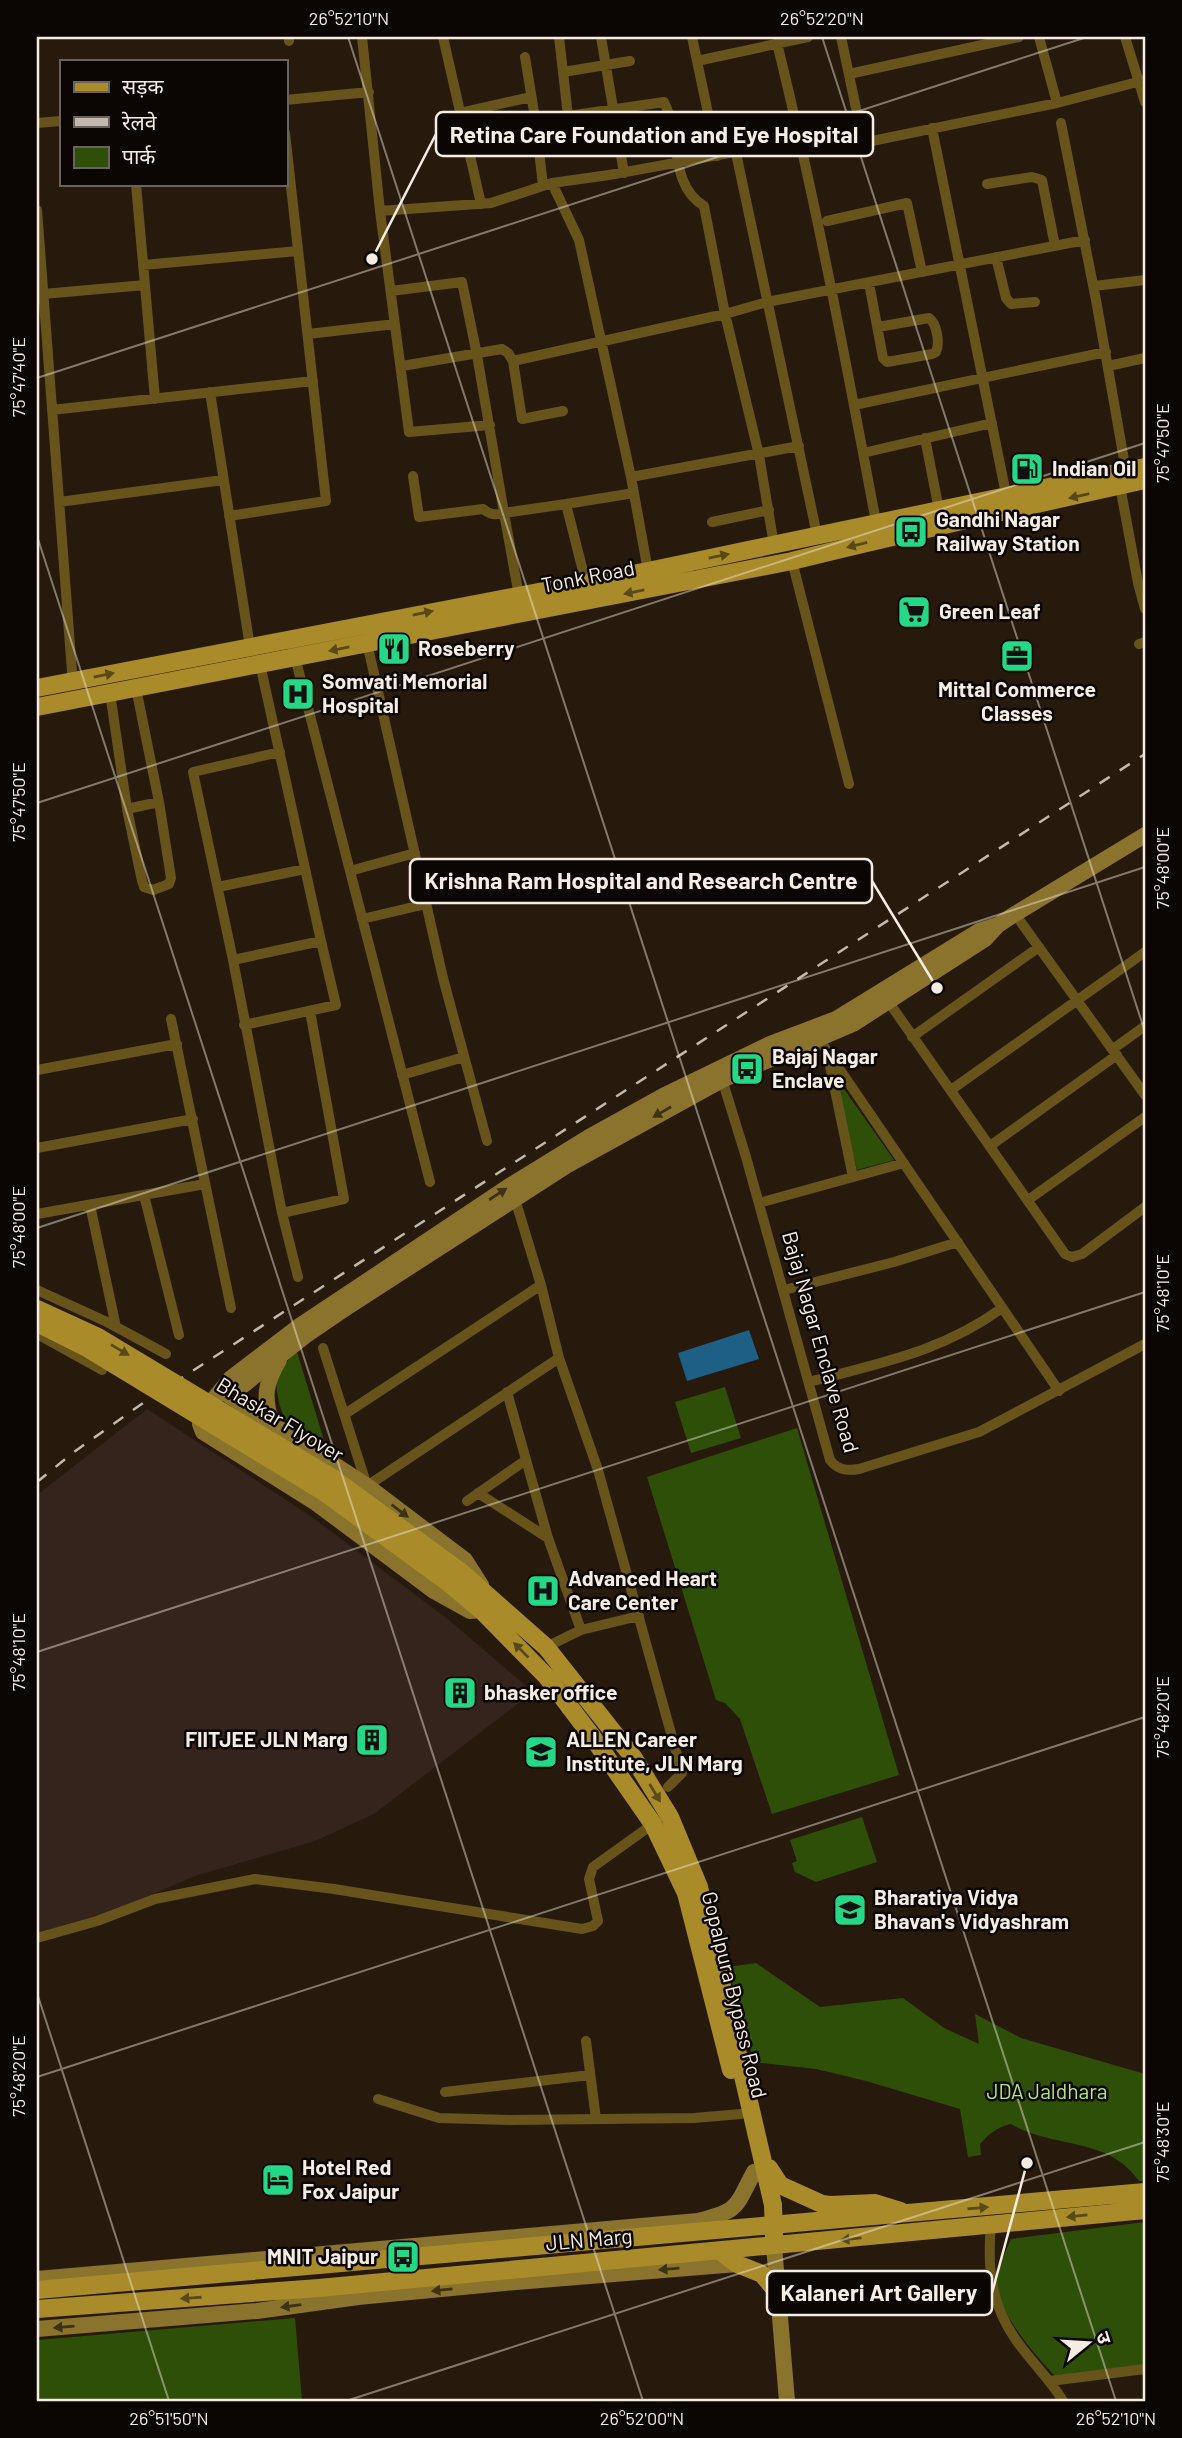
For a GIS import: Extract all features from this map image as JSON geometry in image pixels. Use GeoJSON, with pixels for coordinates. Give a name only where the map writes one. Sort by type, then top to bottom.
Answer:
{"type":"FeatureCollection","features":[{"type":"Feature","properties":{"kind":"main road","name":"Tonk Road"},"geometry":{"type":"LineString","coordinates":[[1123,479],[1145,467]]}},
{"type":"Feature","properties":{"kind":"main road","name":"Tonk Road"},"geometry":{"type":"LineString","coordinates":[[37,707],[792,561],[1007,505],[1123,479],[1145,480]]}},
{"type":"Feature","properties":{"kind":"main road","name":"Tonk Road"},"geometry":{"type":"LineString","coordinates":[[37,688],[648,571],[939,510],[1007,505]]}},
{"type":"Feature","properties":{"kind":"main road","name":"Bhaskar Flyover"},"geometry":{"type":"LineString","coordinates":[[37,1309],[97,1337],[334,1479],[456,1578],[481,1610]]}},
{"type":"Feature","properties":{"kind":"main road","name":"Bhaskar Flyover"},"geometry":{"type":"LineString","coordinates":[[37,1323],[87,1348],[324,1492],[456,1578],[486,1592]]}},
{"type":"Feature","properties":{"kind":"main road","name":"Gopalpura Bypass Road"},"geometry":{"type":"LineString","coordinates":[[486,1592],[546,1647],[634,1757],[670,1817],[693,1890],[758,2164]]}},
{"type":"Feature","properties":{"kind":"main road","name":"Gopalpura Bypass Road"},"geometry":{"type":"LineString","coordinates":[[481,1610],[547,1677],[653,1824],[693,1890],[741,2114],[773,2205],[769,2225],[770,2247]]}},
{"type":"Feature","properties":{"kind":"main road"},"geometry":{"type":"LineString","coordinates":[[758,2164],[780,2185],[822,2204],[830,2206],[876,2203],[910,2214]]}},
{"type":"Feature","properties":{"kind":"main road","name":"JLN Marg"},"geometry":{"type":"LineString","coordinates":[[37,2290],[355,2256],[493,2248],[1145,2192]]}},
{"type":"Feature","properties":{"kind":"main road","name":"JLN Marg"},"geometry":{"type":"LineString","coordinates":[[37,2309],[599,2268],[720,2251],[1145,2210]]}},
{"type":"Feature","properties":{"kind":"main road"},"geometry":{"type":"LineString","coordinates":[[493,2248],[541,2234]]}},
{"type":"Feature","properties":{"kind":"main road"},"geometry":{"type":"LineString","coordinates":[[720,2251],[737,2264],[762,2274],[778,2293]]}},
{"type":"Feature","properties":{"kind":"street"},"geometry":{"type":"LineString","coordinates":[[362,37],[380,211],[409,432],[489,425]]}},
{"type":"Feature","properties":{"kind":"street"},"geometry":{"type":"LineString","coordinates":[[443,37],[481,204]]}},
{"type":"Feature","properties":{"kind":"street"},"geometry":{"type":"LineString","coordinates":[[558,37],[568,116]]}},
{"type":"Feature","properties":{"kind":"street"},"geometry":{"type":"LineString","coordinates":[[601,37],[624,173]]}},
{"type":"Feature","properties":{"kind":"street"},"geometry":{"type":"LineString","coordinates":[[692,37],[717,156]]}},
{"type":"Feature","properties":{"kind":"street"},"geometry":{"type":"LineString","coordinates":[[697,61],[763,41],[777,43],[808,37]]}},
{"type":"Feature","properties":{"kind":"street"},"geometry":{"type":"LineString","coordinates":[[841,37],[856,108]]}},
{"type":"Feature","properties":{"kind":"street"},"geometry":{"type":"LineString","coordinates":[[849,74],[1020,37]]}},
{"type":"Feature","properties":{"kind":"street"},"geometry":{"type":"LineString","coordinates":[[1039,37],[1057,103]]}},
{"type":"Feature","properties":{"kind":"street"},"geometry":{"type":"LineString","coordinates":[[1125,37],[1142,80],[1145,102]]}},
{"type":"Feature","properties":{"kind":"street"},"geometry":{"type":"LineString","coordinates":[[777,43],[801,141],[832,290],[876,522]]}},
{"type":"Feature","properties":{"kind":"street"},"geometry":{"type":"LineString","coordinates":[[525,57],[547,185],[579,240],[603,341],[648,571]]}},
{"type":"Feature","properties":{"kind":"street"},"geometry":{"type":"LineString","coordinates":[[563,72],[630,61]]}},
{"type":"Feature","properties":{"kind":"street"},"geometry":{"type":"LineString","coordinates":[[838,148],[1057,103],[1142,80]]}},
{"type":"Feature","properties":{"kind":"street"},"geometry":{"type":"LineString","coordinates":[[287,100],[369,92]]}},
{"type":"Feature","properties":{"kind":"street"},"geometry":{"type":"LineString","coordinates":[[460,113],[531,97]]}},
{"type":"Feature","properties":{"kind":"street"},"geometry":{"type":"LineString","coordinates":[[536,124],[568,116],[664,102],[672,118],[682,181],[691,198],[704,206],[725,314],[759,455],[774,545]]}},
{"type":"Feature","properties":{"kind":"street"},"geometry":{"type":"LineString","coordinates":[[37,123],[60,121]]}},
{"type":"Feature","properties":{"kind":"street"},"geometry":{"type":"LineString","coordinates":[[1061,123],[1106,352],[1123,479],[1145,609]]}},
{"type":"Feature","properties":{"kind":"street"},"geometry":{"type":"LineString","coordinates":[[932,128],[1007,505]]}},
{"type":"Feature","properties":{"kind":"street"},"geometry":{"type":"LineString","coordinates":[[380,211],[491,203],[547,185],[801,141]]}},
{"type":"Feature","properties":{"kind":"street"},"geometry":{"type":"LineString","coordinates":[[229,516],[326,501],[287,151]]}},
{"type":"Feature","properties":{"kind":"street"},"geometry":{"type":"LineString","coordinates":[[736,153],[817,535]]}},
{"type":"Feature","properties":{"kind":"street"},"geometry":{"type":"LineString","coordinates":[[987,184],[1032,177],[1042,180],[1055,246]]}},
{"type":"Feature","properties":{"kind":"street"},"geometry":{"type":"LineString","coordinates":[[136,186],[155,399]]}},
{"type":"Feature","properties":{"kind":"street"},"geometry":{"type":"LineString","coordinates":[[827,221],[907,203],[922,272]]}},
{"type":"Feature","properties":{"kind":"street"},"geometry":{"type":"LineString","coordinates":[[37,210],[74,700]]}},
{"type":"Feature","properties":{"kind":"street"},"geometry":{"type":"LineString","coordinates":[[513,361],[725,314],[767,302],[1084,240]]}},
{"type":"Feature","properties":{"kind":"street"},"geometry":{"type":"LineString","coordinates":[[143,265],[298,251]]}},
{"type":"Feature","properties":{"kind":"street"},"geometry":{"type":"LineString","coordinates":[[996,257],[1006,298],[1011,304],[1035,302]]}},
{"type":"Feature","properties":{"kind":"street"},"geometry":{"type":"LineString","coordinates":[[1094,286],[1145,280]]}},
{"type":"Feature","properties":{"kind":"street"},"geometry":{"type":"LineString","coordinates":[[391,291],[461,282],[477,355],[519,596]]}},
{"type":"Feature","properties":{"kind":"street"},"geometry":{"type":"LineString","coordinates":[[869,283],[883,358],[887,362],[932,354],[939,347],[934,323],[929,318],[878,327]]}},
{"type":"Feature","properties":{"kind":"street"},"geometry":{"type":"LineString","coordinates":[[43,294],[145,285]]}},
{"type":"Feature","properties":{"kind":"street"},"geometry":{"type":"LineString","coordinates":[[308,334],[395,324]]}},
{"type":"Feature","properties":{"kind":"street"},"geometry":{"type":"LineString","coordinates":[[402,366],[502,349],[513,361],[522,419],[563,411]]}},
{"type":"Feature","properties":{"kind":"street"},"geometry":{"type":"LineString","coordinates":[[854,405],[1106,352]]}},
{"type":"Feature","properties":{"kind":"street"},"geometry":{"type":"LineString","coordinates":[[1108,366],[1145,358]]}},
{"type":"Feature","properties":{"kind":"street"},"geometry":{"type":"LineString","coordinates":[[52,410],[313,381]]}},
{"type":"Feature","properties":{"kind":"street"},"geometry":{"type":"LineString","coordinates":[[209,393],[250,647]]}},
{"type":"Feature","properties":{"kind":"street"},"geometry":{"type":"LineString","coordinates":[[863,453],[992,424]]}},
{"type":"Feature","properties":{"kind":"street"},"geometry":{"type":"LineString","coordinates":[[925,439],[939,510]]}},
{"type":"Feature","properties":{"kind":"street"},"geometry":{"type":"LineString","coordinates":[[631,477],[799,446]]}},
{"type":"Feature","properties":{"kind":"street"},"geometry":{"type":"LineString","coordinates":[[413,476],[419,517],[483,509],[496,515],[634,493]]}},
{"type":"Feature","properties":{"kind":"street"},"geometry":{"type":"LineString","coordinates":[[59,502],[223,480]]}},
{"type":"Feature","properties":{"kind":"street"},"geometry":{"type":"LineString","coordinates":[[566,504],[586,583]]}},
{"type":"Feature","properties":{"kind":"street"},"geometry":{"type":"LineString","coordinates":[[712,522],[769,510]]}},
{"type":"Feature","properties":{"kind":"street"},"geometry":{"type":"LineString","coordinates":[[792,561],[849,784]]}},
{"type":"Feature","properties":{"kind":"street"},"geometry":{"type":"LineString","coordinates":[[367,643],[443,978],[487,1141]]}},
{"type":"Feature","properties":{"kind":"street"},"geometry":{"type":"LineString","coordinates":[[295,657],[430,1182]]}},
{"type":"Feature","properties":{"kind":"street"},"geometry":{"type":"LineString","coordinates":[[244,1025],[336,1005],[260,664]]}},
{"type":"Feature","properties":{"kind":"street"},"geometry":{"type":"LineString","coordinates":[[110,693],[127,809],[142,881],[144,887],[153,890],[169,884],[171,878],[136,688]]}},
{"type":"Feature","properties":{"kind":"street"},"geometry":{"type":"LineString","coordinates":[[280,752],[193,772],[282,1213],[298,1277]]}},
{"type":"Feature","properties":{"kind":"street"},"geometry":{"type":"LineString","coordinates":[[127,809],[159,802]]}},
{"type":"Feature","properties":{"kind":"street"},"geometry":{"type":"LineString","coordinates":[[222,1391],[241,1387],[349,1306],[566,1166],[770,1044],[836,1019],[970,936],[998,925],[1145,835]]}},
{"type":"Feature","properties":{"kind":"street"},"geometry":{"type":"LineString","coordinates":[[350,871],[415,853]]}},
{"type":"Feature","properties":{"kind":"street"},"geometry":{"type":"LineString","coordinates":[[218,887],[305,869]]}},
{"type":"Feature","properties":{"kind":"street"},"geometry":{"type":"LineString","coordinates":[[362,919],[426,904]]}},
{"type":"Feature","properties":{"kind":"street"},"geometry":{"type":"LineString","coordinates":[[1015,914],[1145,1095]]}},
{"type":"Feature","properties":{"kind":"street"},"geometry":{"type":"LineString","coordinates":[[481,1610],[470,1611],[434,1591],[379,1547],[309,1498],[203,1432],[200,1424],[203,1412],[231,1378],[298,1327],[437,1233],[589,1137],[721,1074],[823,1045],[985,940],[998,925]]}},
{"type":"Feature","properties":{"kind":"street"},"geometry":{"type":"LineString","coordinates":[[233,960],[321,941]]}},
{"type":"Feature","properties":{"kind":"street"},"geometry":{"type":"LineString","coordinates":[[912,1037],[1039,947]]}},
{"type":"Feature","properties":{"kind":"street"},"geometry":{"type":"LineString","coordinates":[[951,1090],[1145,952]]}},
{"type":"Feature","properties":{"kind":"street"},"geometry":{"type":"LineString","coordinates":[[888,1001],[1065,1254],[1072,1257],[1082,1254],[1145,1207]]}},
{"type":"Feature","properties":{"kind":"street"},"geometry":{"type":"LineString","coordinates":[[282,1213],[344,1199],[310,1011]]}},
{"type":"Feature","properties":{"kind":"street"},"geometry":{"type":"LineString","coordinates":[[172,1019],[231,1308]]}},
{"type":"Feature","properties":{"kind":"street"},"geometry":{"type":"LineString","coordinates":[[990,1146],[1115,1052],[1145,1026]]}},
{"type":"Feature","properties":{"kind":"street"},"geometry":{"type":"LineString","coordinates":[[37,1070],[177,1044]]}},
{"type":"Feature","properties":{"kind":"street"},"geometry":{"type":"LineString","coordinates":[[823,1045],[1059,1391]]}},
{"type":"Feature","properties":{"kind":"street"},"geometry":{"type":"LineString","coordinates":[[823,1045],[853,1177]]}},
{"type":"Feature","properties":{"kind":"street"},"geometry":{"type":"LineString","coordinates":[[402,1075],[464,1057]]}},
{"type":"Feature","properties":{"kind":"street","name":"Bajaj Nagar Enclave Road"},"geometry":{"type":"LineString","coordinates":[[721,1074],[830,1460],[838,1468],[847,1471],[969,1436],[1145,1344]]}},
{"type":"Feature","properties":{"kind":"street"},"geometry":{"type":"LineString","coordinates":[[1028,1200],[1145,1117]]}},
{"type":"Feature","properties":{"kind":"street"},"geometry":{"type":"LineString","coordinates":[[37,1148],[193,1119]]}},
{"type":"Feature","properties":{"kind":"street"},"geometry":{"type":"LineString","coordinates":[[759,1203],[904,1163]]}},
{"type":"Feature","properties":{"kind":"street"},"geometry":{"type":"LineString","coordinates":[[37,1214],[205,1184]]}},
{"type":"Feature","properties":{"kind":"street"},"geometry":{"type":"LineString","coordinates":[[144,1195],[179,1335]]}},
{"type":"Feature","properties":{"kind":"street"},"geometry":{"type":"LineString","coordinates":[[515,1199],[559,1357],[598,1471],[681,1773],[668,1787]]}},
{"type":"Feature","properties":{"kind":"street"},"geometry":{"type":"LineString","coordinates":[[90,1205],[116,1328]]}},
{"type":"Feature","properties":{"kind":"street"},"geometry":{"type":"LineString","coordinates":[[783,1290],[894,1262],[958,1242]]}},
{"type":"Feature","properties":{"kind":"street"},"geometry":{"type":"LineString","coordinates":[[345,1415],[541,1285]]}},
{"type":"Feature","properties":{"kind":"street"},"geometry":{"type":"LineString","coordinates":[[37,1290],[166,1354]]}},
{"type":"Feature","properties":{"kind":"street"},"geometry":{"type":"LineString","coordinates":[[809,1382],[923,1351],[977,1325],[1002,1308]]}},
{"type":"Feature","properties":{"kind":"street"},"geometry":{"type":"LineString","coordinates":[[37,1334],[102,1370]]}},
{"type":"Feature","properties":{"kind":"street"},"geometry":{"type":"LineString","coordinates":[[323,1348],[367,1486]]}},
{"type":"Feature","properties":{"kind":"street"},"geometry":{"type":"LineString","coordinates":[[272,1424],[266,1408],[267,1387],[282,1354]]}},
{"type":"Feature","properties":{"kind":"street"},"geometry":{"type":"LineString","coordinates":[[367,1486],[559,1357]]}},
{"type":"Feature","properties":{"kind":"street"},"geometry":{"type":"LineString","coordinates":[[222,1391],[367,1486],[465,1560],[486,1592]]}},
{"type":"Feature","properties":{"kind":"street"},"geometry":{"type":"LineString","coordinates":[[508,1392],[548,1538],[580,1630]]}},
{"type":"Feature","properties":{"kind":"street"},"geometry":{"type":"LineString","coordinates":[[467,1501],[526,1460]]}},
{"type":"Feature","properties":{"kind":"street"},"geometry":{"type":"LineString","coordinates":[[478,1493],[548,1538]]}},
{"type":"Feature","properties":{"kind":"street"},"geometry":{"type":"LineString","coordinates":[[546,1647],[580,1630],[639,1616]]}},
{"type":"Feature","properties":{"kind":"street"},"geometry":{"type":"LineString","coordinates":[[37,1938],[155,1899],[255,1879],[582,1929],[593,1926],[598,1921],[589,1879],[593,1867],[653,1824]]}},
{"type":"Feature","properties":{"kind":"street"},"geometry":{"type":"LineString","coordinates":[[586,2041],[596,2119]]}},
{"type":"Feature","properties":{"kind":"street"},"geometry":{"type":"LineString","coordinates":[[445,2092],[590,2076]]}},
{"type":"Feature","properties":{"kind":"street"},"geometry":{"type":"LineString","coordinates":[[378,2099],[439,2118],[694,2118],[741,2114]]}},
{"type":"Feature","properties":{"kind":"street"},"geometry":{"type":"LineString","coordinates":[[37,2278],[355,2256],[541,2234],[698,2221],[723,2215],[735,2208],[758,2164]]}},
{"type":"Feature","properties":{"kind":"street"},"geometry":{"type":"LineString","coordinates":[[991,2225],[989,2259],[992,2288],[999,2310],[1016,2340],[1063,2401]]}},
{"type":"Feature","properties":{"kind":"street"},"geometry":{"type":"LineString","coordinates":[[770,2247],[777,2272],[787,2401]]}},
{"type":"Feature","properties":{"kind":"street"},"geometry":{"type":"LineString","coordinates":[[37,2329],[257,2311],[599,2268],[737,2264]]}},
{"type":"Feature","properties":{"kind":"street"},"geometry":{"type":"LineString","coordinates":[[1050,2381],[1145,2369]]}},
{"type":"Feature","properties":{"kind":"shaded area"},"geometry":{"type":"Polygon","coordinates":[[[147,1409],[312,1517],[449,1620],[533,1692],[374,1814],[315,1841],[195,1876],[76,1927],[37,1940],[37,1495],[147,1409]]]}},
{"type":"Feature","properties":{"kind":"green space"},"geometry":{"type":"Polygon","coordinates":[[[832,1072],[894,1160],[857,1170],[832,1072]]]}},
{"type":"Feature","properties":{"kind":"green space"},"geometry":{"type":"Polygon","coordinates":[[[297,1352],[327,1450],[289,1423],[280,1405],[276,1378],[297,1352]]]}},
{"type":"Feature","properties":{"kind":"green space"},"geometry":{"type":"Polygon","coordinates":[[[725,1387],[741,1438],[691,1453],[675,1402],[725,1387]]]}},
{"type":"Feature","properties":{"kind":"green space"},"geometry":{"type":"Polygon","coordinates":[[[797,1428],[899,1775],[772,1814],[740,1719],[725,1703],[716,1700],[647,1477],[797,1428]]]}},
{"type":"Feature","properties":{"kind":"green space"},"geometry":{"type":"Polygon","coordinates":[[[862,1817],[877,1862],[816,1882],[795,1872],[792,1863],[797,1861],[790,1840],[862,1817]]]}},
{"type":"Feature","properties":{"kind":"green space","name":"JDA Jaldhara"},"geometry":{"type":"Polygon","coordinates":[[[756,1963],[820,2007],[903,1998],[944,2028],[979,2044],[975,2014],[1021,2038],[1145,2074],[1145,2181],[1139,2181],[1126,2167],[1096,2150],[1028,2132],[1011,2124],[997,2129],[983,2140],[980,2144],[981,2155],[968,2157],[960,2109],[816,2069],[754,2062],[727,1967],[756,1963]]]}},
{"type":"Feature","properties":{"kind":"green space"},"geometry":{"type":"Polygon","coordinates":[[[1145,2222],[1145,2366],[1056,2377],[1019,2333],[998,2292],[998,2270],[1011,2239],[1145,2222]]]}},
{"type":"Feature","properties":{"kind":"green space"},"geometry":{"type":"Polygon","coordinates":[[[295,2318],[302,2401],[37,2401],[37,2340],[295,2318]]]}},
{"type":"Feature","properties":{"kind":"water"},"geometry":{"type":"Polygon","coordinates":[[[749,1330],[759,1359],[687,1381],[678,1353],[749,1330]]]}},
{"type":"Feature","properties":{"kind":"railway"},"geometry":{"type":"LineString","coordinates":[[37,1482],[143,1403],[1145,754]]}},
{"type":"Feature","properties":{"kind":"place","name":"Retina Care Foundation and Eye Hospital"},"geometry":{"type":"Point","coordinates":[372,259]}},
{"type":"Feature","properties":{"kind":"place","name":"Indian Oil"},"geometry":{"type":"Point","coordinates":[1027,469]}},
{"type":"Feature","properties":{"kind":"place","name":"Gandhi Nagar Railway Station"},"geometry":{"type":"Point","coordinates":[911,532]}},
{"type":"Feature","properties":{"kind":"place","name":"Green Leaf"},"geometry":{"type":"Point","coordinates":[914,612]}},
{"type":"Feature","properties":{"kind":"place","name":"Roseberry"},"geometry":{"type":"Point","coordinates":[394,649]}},
{"type":"Feature","properties":{"kind":"place","name":"Mittal Commerce Classes"},"geometry":{"type":"Point","coordinates":[1017,656]}},
{"type":"Feature","properties":{"kind":"place","name":"Somvati Memorial Hospital"},"geometry":{"type":"Point","coordinates":[298,694]}},
{"type":"Feature","properties":{"kind":"place","name":"Krishna Ram Hospital and Research Centre"},"geometry":{"type":"Point","coordinates":[937,988]}},
{"type":"Feature","properties":{"kind":"place","name":"Bajaj Nagar Enclave"},"geometry":{"type":"Point","coordinates":[747,1069]}},
{"type":"Feature","properties":{"kind":"place","name":"Advanced Heart Care Center"},"geometry":{"type":"Point","coordinates":[543,1591]}},
{"type":"Feature","properties":{"kind":"place","name":"bhasker office"},"geometry":{"type":"Point","coordinates":[460,1693]}},
{"type":"Feature","properties":{"kind":"place","name":"FIITJEE JLN Marg"},"geometry":{"type":"Point","coordinates":[372,1740]}},
{"type":"Feature","properties":{"kind":"place","name":"ALLEN Career Institute, JLN Marg"},"geometry":{"type":"Point","coordinates":[541,1752]}},
{"type":"Feature","properties":{"kind":"place","name":"Bharatiya Vidya Bhavan's Vidyashram"},"geometry":{"type":"Point","coordinates":[850,1910]}},
{"type":"Feature","properties":{"kind":"place","name":"Kalaneri Art Gallery"},"geometry":{"type":"Point","coordinates":[1027,2163]}},
{"type":"Feature","properties":{"kind":"place","name":"Hotel Red Fox Jaipur"},"geometry":{"type":"Point","coordinates":[278,2180]}},
{"type":"Feature","properties":{"kind":"place","name":"MNIT Jaipur"},"geometry":{"type":"Point","coordinates":[403,2257]}}]}
